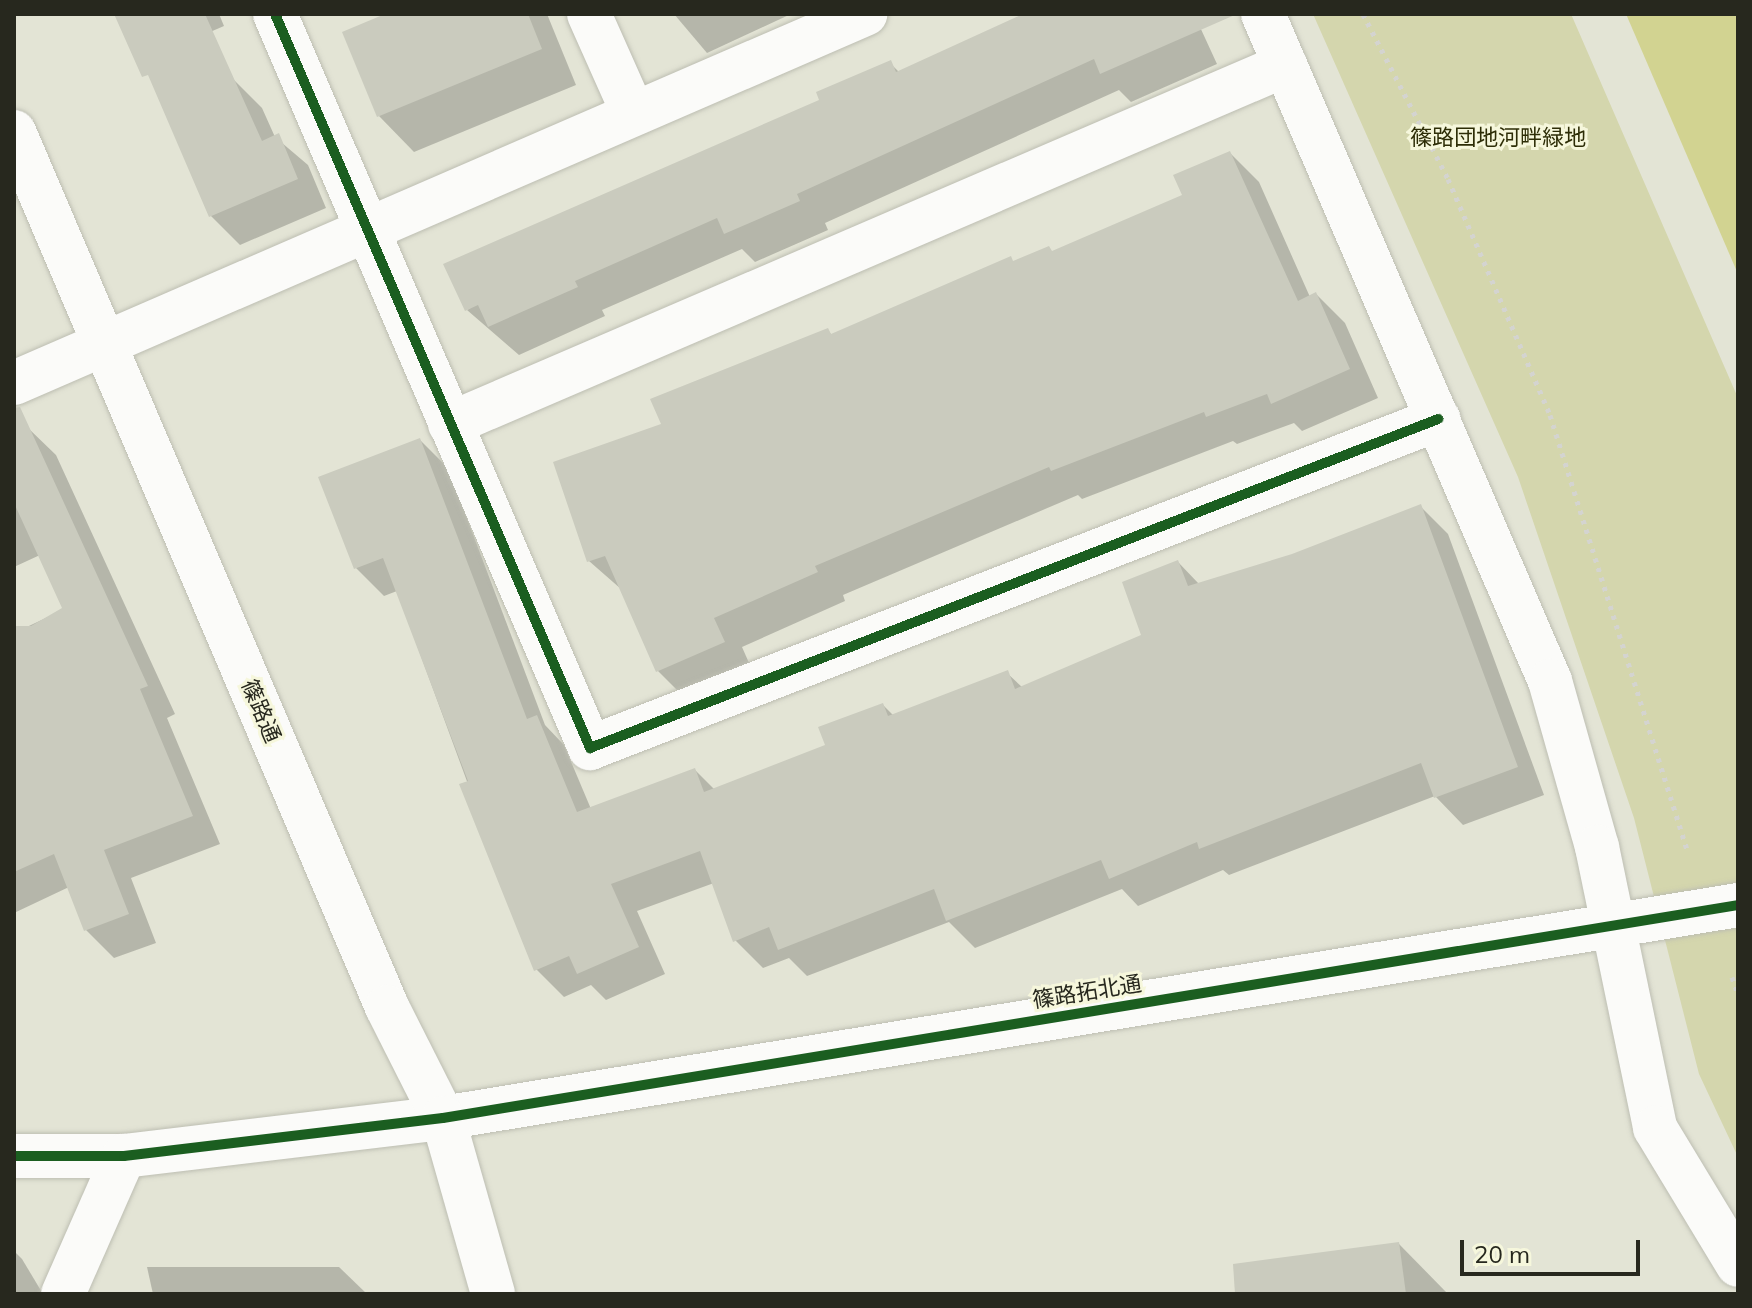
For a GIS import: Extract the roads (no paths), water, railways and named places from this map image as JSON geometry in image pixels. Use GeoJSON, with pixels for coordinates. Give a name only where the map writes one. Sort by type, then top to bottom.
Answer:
{"type":"FeatureCollection","features":[{"type":"Feature","properties":{"kind":"street"},"geometry":{"type":"LineString","coordinates":[[275,14],[590,748],[1438,419]]}},
{"type":"Feature","properties":{"kind":"street"},"geometry":{"type":"LineString","coordinates":[[589,14],[633,113]]}},
{"type":"Feature","properties":{"kind":"street"},"geometry":{"type":"LineString","coordinates":[[14,383],[865,14]]}},
{"type":"Feature","properties":{"kind":"street"},"geometry":{"type":"LineString","coordinates":[[1263,14],[1550,681],[1614,925],[1655,1128],[1738,1265]]}},
{"type":"Feature","properties":{"kind":"street"},"geometry":{"type":"LineString","coordinates":[[450,424],[1285,65]]}},
{"type":"Feature","properties":{"kind":"street","name":"篠路通"},"geometry":{"type":"LineString","coordinates":[[14,132],[387,1007],[443,1118],[493,1294]]}},
{"type":"Feature","properties":{"kind":"street","name":"篠路拓北通"},"geometry":{"type":"LineString","coordinates":[[14,1156],[124,1156],[443,1118],[1738,905]]}},
{"type":"Feature","properties":{"kind":"street"},"geometry":{"type":"LineString","coordinates":[[63,1294],[124,1156]]}},
{"type":"Feature","properties":{"kind":"park label","name":"篠路団地河畔緑地"},"geometry":{"type":"Point","coordinates":[1498,138]}}]}
